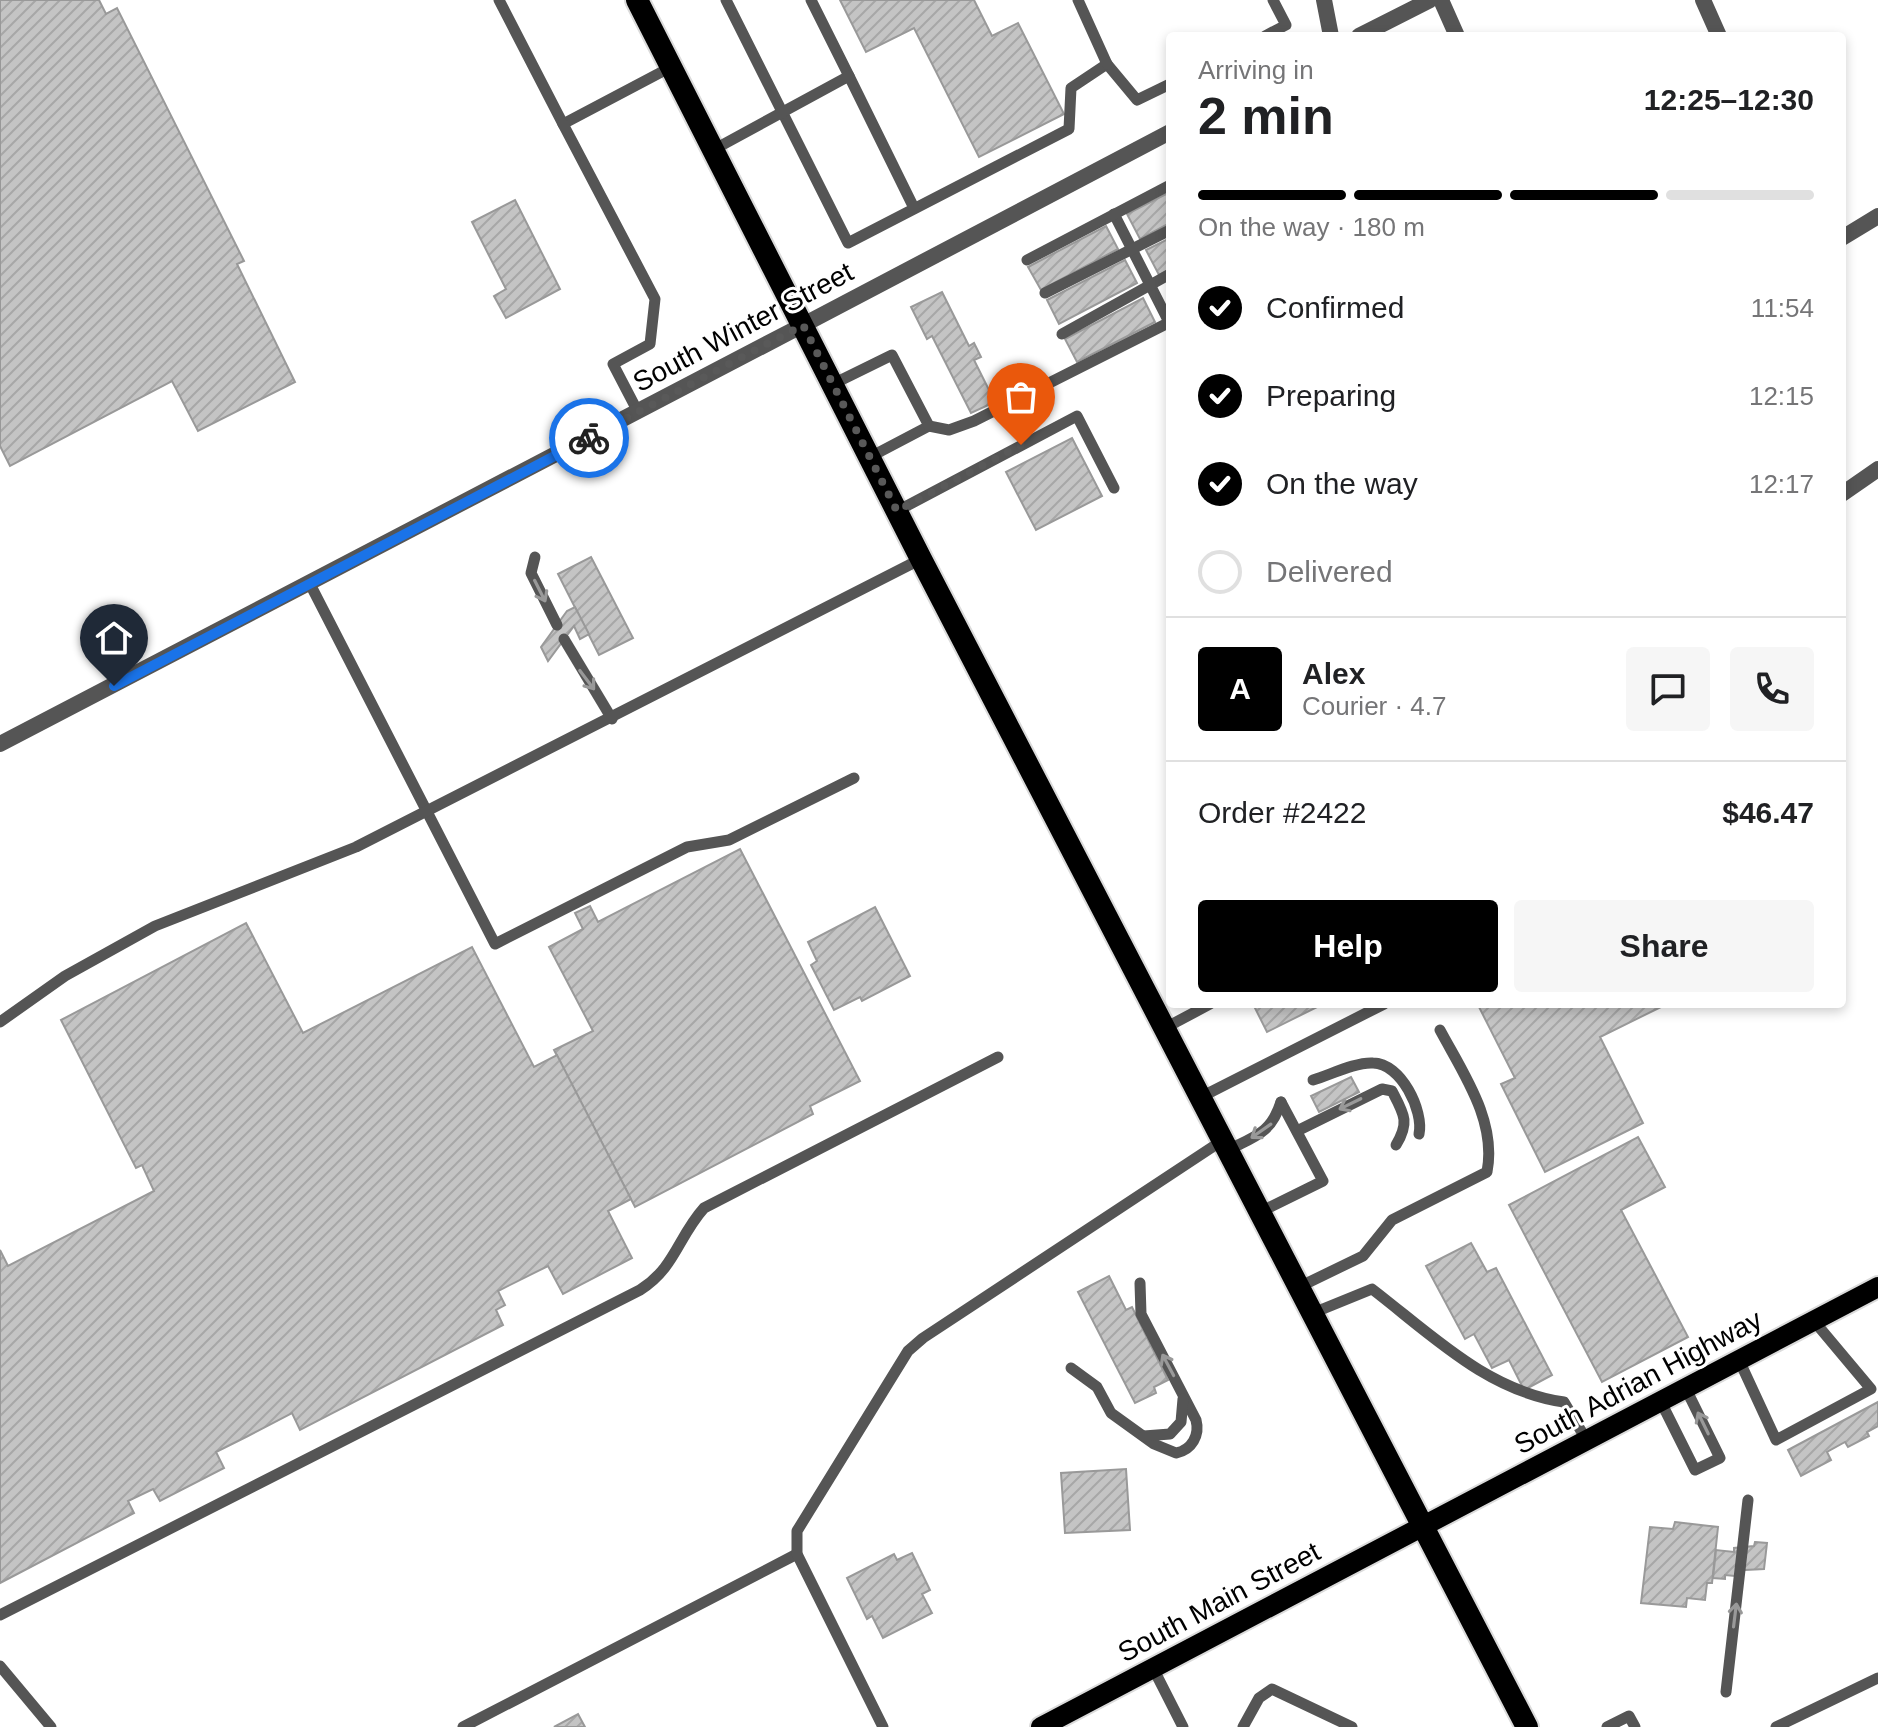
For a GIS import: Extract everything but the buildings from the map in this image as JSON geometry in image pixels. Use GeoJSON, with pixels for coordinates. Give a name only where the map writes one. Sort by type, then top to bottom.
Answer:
{"type":"FeatureCollection","features":[{"type":"Feature","properties":{"kind":"highway"},"geometry":{"type":"LineString","coordinates":[[637,0],[921,559],[1527,1727]]}},
{"type":"Feature","properties":{"kind":"main road","name":"South Adrian Highway"},"geometry":{"type":"LineString","coordinates":[[1424,1527],[1878,1287]]}},
{"type":"Feature","properties":{"kind":"main road","name":"South Main Street"},"geometry":{"type":"LineString","coordinates":[[1041,1727],[1424,1527]]}},
{"type":"Feature","properties":{"kind":"street"},"geometry":{"type":"LineString","coordinates":[[1324,0],[1330,32]]}},
{"type":"Feature","properties":{"kind":"street"},"geometry":{"type":"LineString","coordinates":[[1367,32],[1430,0]]}},
{"type":"Feature","properties":{"kind":"street"},"geometry":{"type":"LineString","coordinates":[[1441,0],[1455,32]]}},
{"type":"Feature","properties":{"kind":"street"},"geometry":{"type":"LineString","coordinates":[[1703,0],[1717,32]]}},
{"type":"Feature","properties":{"kind":"street","name":"South Winter Street"},"geometry":{"type":"LineString","coordinates":[[0,744],[1166,134]]}},
{"type":"Feature","properties":{"kind":"street"},"geometry":{"type":"LineString","coordinates":[[1846,236],[1878,216]]}},
{"type":"Feature","properties":{"kind":"street"},"geometry":{"type":"LineString","coordinates":[[1846,491],[1878,469]]}},
{"type":"Feature","properties":{"kind":"lane"},"geometry":{"type":"LineString","coordinates":[[499,0],[655,299],[650,344],[613,364],[638,412]]}},
{"type":"Feature","properties":{"kind":"lane"},"geometry":{"type":"LineString","coordinates":[[726,0],[848,243],[1069,129],[1071,88],[1107,64]]}},
{"type":"Feature","properties":{"kind":"lane"},"geometry":{"type":"LineString","coordinates":[[811,0],[914,208]]}},
{"type":"Feature","properties":{"kind":"lane"},"geometry":{"type":"LineString","coordinates":[[1078,0],[1107,64],[1137,100],[1166,86]]}},
{"type":"Feature","properties":{"kind":"lane"},"geometry":{"type":"LineString","coordinates":[[1273,0],[1286,25],[1273,32]]}},
{"type":"Feature","properties":{"kind":"lane"},"geometry":{"type":"LineString","coordinates":[[563,124],[671,67]]}},
{"type":"Feature","properties":{"kind":"lane"},"geometry":{"type":"LineString","coordinates":[[713,150],[849,76]]}},
{"type":"Feature","properties":{"kind":"lane"},"geometry":{"type":"LineString","coordinates":[[1027,260],[1166,187]]}},
{"type":"Feature","properties":{"kind":"lane"},"geometry":{"type":"LineString","coordinates":[[1114,214],[1166,315]]}},
{"type":"Feature","properties":{"kind":"lane"},"geometry":{"type":"LineString","coordinates":[[1045,293],[1166,232]]}},
{"type":"Feature","properties":{"kind":"lane"},"geometry":{"type":"LineString","coordinates":[[1062,334],[1166,276]]}},
{"type":"Feature","properties":{"kind":"lane"},"geometry":{"type":"LineString","coordinates":[[870,457],[929,426],[949,430],[974,421],[1166,325]]}},
{"type":"Feature","properties":{"kind":"lane"},"geometry":{"type":"LineString","coordinates":[[833,384],[892,355],[929,426]]}},
{"type":"Feature","properties":{"kind":"lane"},"geometry":{"type":"LineString","coordinates":[[897,511],[1077,416],[1114,488]]}},
{"type":"Feature","properties":{"kind":"lane"},"geometry":{"type":"LineString","coordinates":[[535,557],[531,573],[557,625]]}},
{"type":"Feature","properties":{"kind":"lane"},"geometry":{"type":"LineString","coordinates":[[0,1022],[65,976],[155,926],[327,860],[428,812],[921,559]]}},
{"type":"Feature","properties":{"kind":"lane"},"geometry":{"type":"LineString","coordinates":[[310,584],[495,944],[687,847],[729,840],[854,778]]}},
{"type":"Feature","properties":{"kind":"lane"},"geometry":{"type":"LineString","coordinates":[[564,639],[612,719]]}},
{"type":"Feature","properties":{"kind":"lane"},"geometry":{"type":"LineString","coordinates":[[1165,1028],[1202,1008]]}},
{"type":"Feature","properties":{"kind":"lane"},"geometry":{"type":"LineString","coordinates":[[1201,1097],[1376,1008]]}},
{"type":"Feature","properties":{"kind":"lane"},"geometry":{"type":"LineString","coordinates":[[1299,1287],[1363,1256],[1392,1220],[1487,1172],[1491,1151],[1487,1130],[1475,1098],[1440,1030]]}},
{"type":"Feature","properties":{"kind":"lane"},"geometry":{"type":"LineString","coordinates":[[0,1615],[640,1290],[666,1271],[692,1221],[704,1208],[998,1057]]}},
{"type":"Feature","properties":{"kind":"lane"},"geometry":{"type":"LineString","coordinates":[[1313,1080],[1374,1062],[1394,1071],[1418,1107],[1422,1119],[1419,1134]]}},
{"type":"Feature","properties":{"kind":"lane"},"geometry":{"type":"LineString","coordinates":[[1297,1131],[1382,1089],[1392,1091],[1407,1118],[1405,1130],[1396,1145]]}},
{"type":"Feature","properties":{"kind":"lane"},"geometry":{"type":"LineString","coordinates":[[883,1727],[797,1554],[797,1531],[908,1351],[964,1309],[1225,1145],[1265,1132],[1275,1120],[1281,1102],[1323,1181],[1260,1212]]}},
{"type":"Feature","properties":{"kind":"lane"},"geometry":{"type":"LineString","coordinates":[[1071,1368],[1097,1387],[1111,1413],[1143,1436],[1172,1453],[1190,1447],[1197,1426],[1141,1314],[1140,1283]]}},
{"type":"Feature","properties":{"kind":"lane"},"geometry":{"type":"LineString","coordinates":[[1313,1313],[1372,1289],[1493,1381],[1531,1398],[1564,1402],[1587,1441]]}},
{"type":"Feature","properties":{"kind":"lane"},"geometry":{"type":"LineString","coordinates":[[1739,1360],[1776,1440],[1871,1389],[1814,1321]]}},
{"type":"Feature","properties":{"kind":"lane"},"geometry":{"type":"LineString","coordinates":[[1661,1402],[1695,1470],[1720,1458],[1686,1389]]}},
{"type":"Feature","properties":{"kind":"lane"},"geometry":{"type":"LineString","coordinates":[[1143,1436],[1165,1436],[1177,1427],[1184,1409],[1181,1391]]}},
{"type":"Feature","properties":{"kind":"lane"},"geometry":{"type":"LineString","coordinates":[[1726,1692],[1748,1500]]}},
{"type":"Feature","properties":{"kind":"lane"},"geometry":{"type":"LineString","coordinates":[[470,1725],[797,1554]]}},
{"type":"Feature","properties":{"kind":"lane"},"geometry":{"type":"LineString","coordinates":[[0,1666],[51,1727]]}},
{"type":"Feature","properties":{"kind":"lane"},"geometry":{"type":"LineString","coordinates":[[1153,1668],[1183,1727]]}},
{"type":"Feature","properties":{"kind":"lane"},"geometry":{"type":"LineString","coordinates":[[1776,1727],[1878,1678]]}},
{"type":"Feature","properties":{"kind":"lane"},"geometry":{"type":"LineString","coordinates":[[1243,1727],[1259,1698],[1272,1689],[1352,1727]]}},
{"type":"Feature","properties":{"kind":"lane"},"geometry":{"type":"LineString","coordinates":[[1607,1727],[1632,1722]]}},
{"type":"Feature","properties":{"kind":"way so far"},"geometry":{"type":"LineString","coordinates":[[589,438],[803,325],[897,511],[1021,445]]}},
{"type":"Feature","properties":{"kind":"route"},"geometry":{"type":"LineString","coordinates":[[114,686],[589,438]]}}]}
